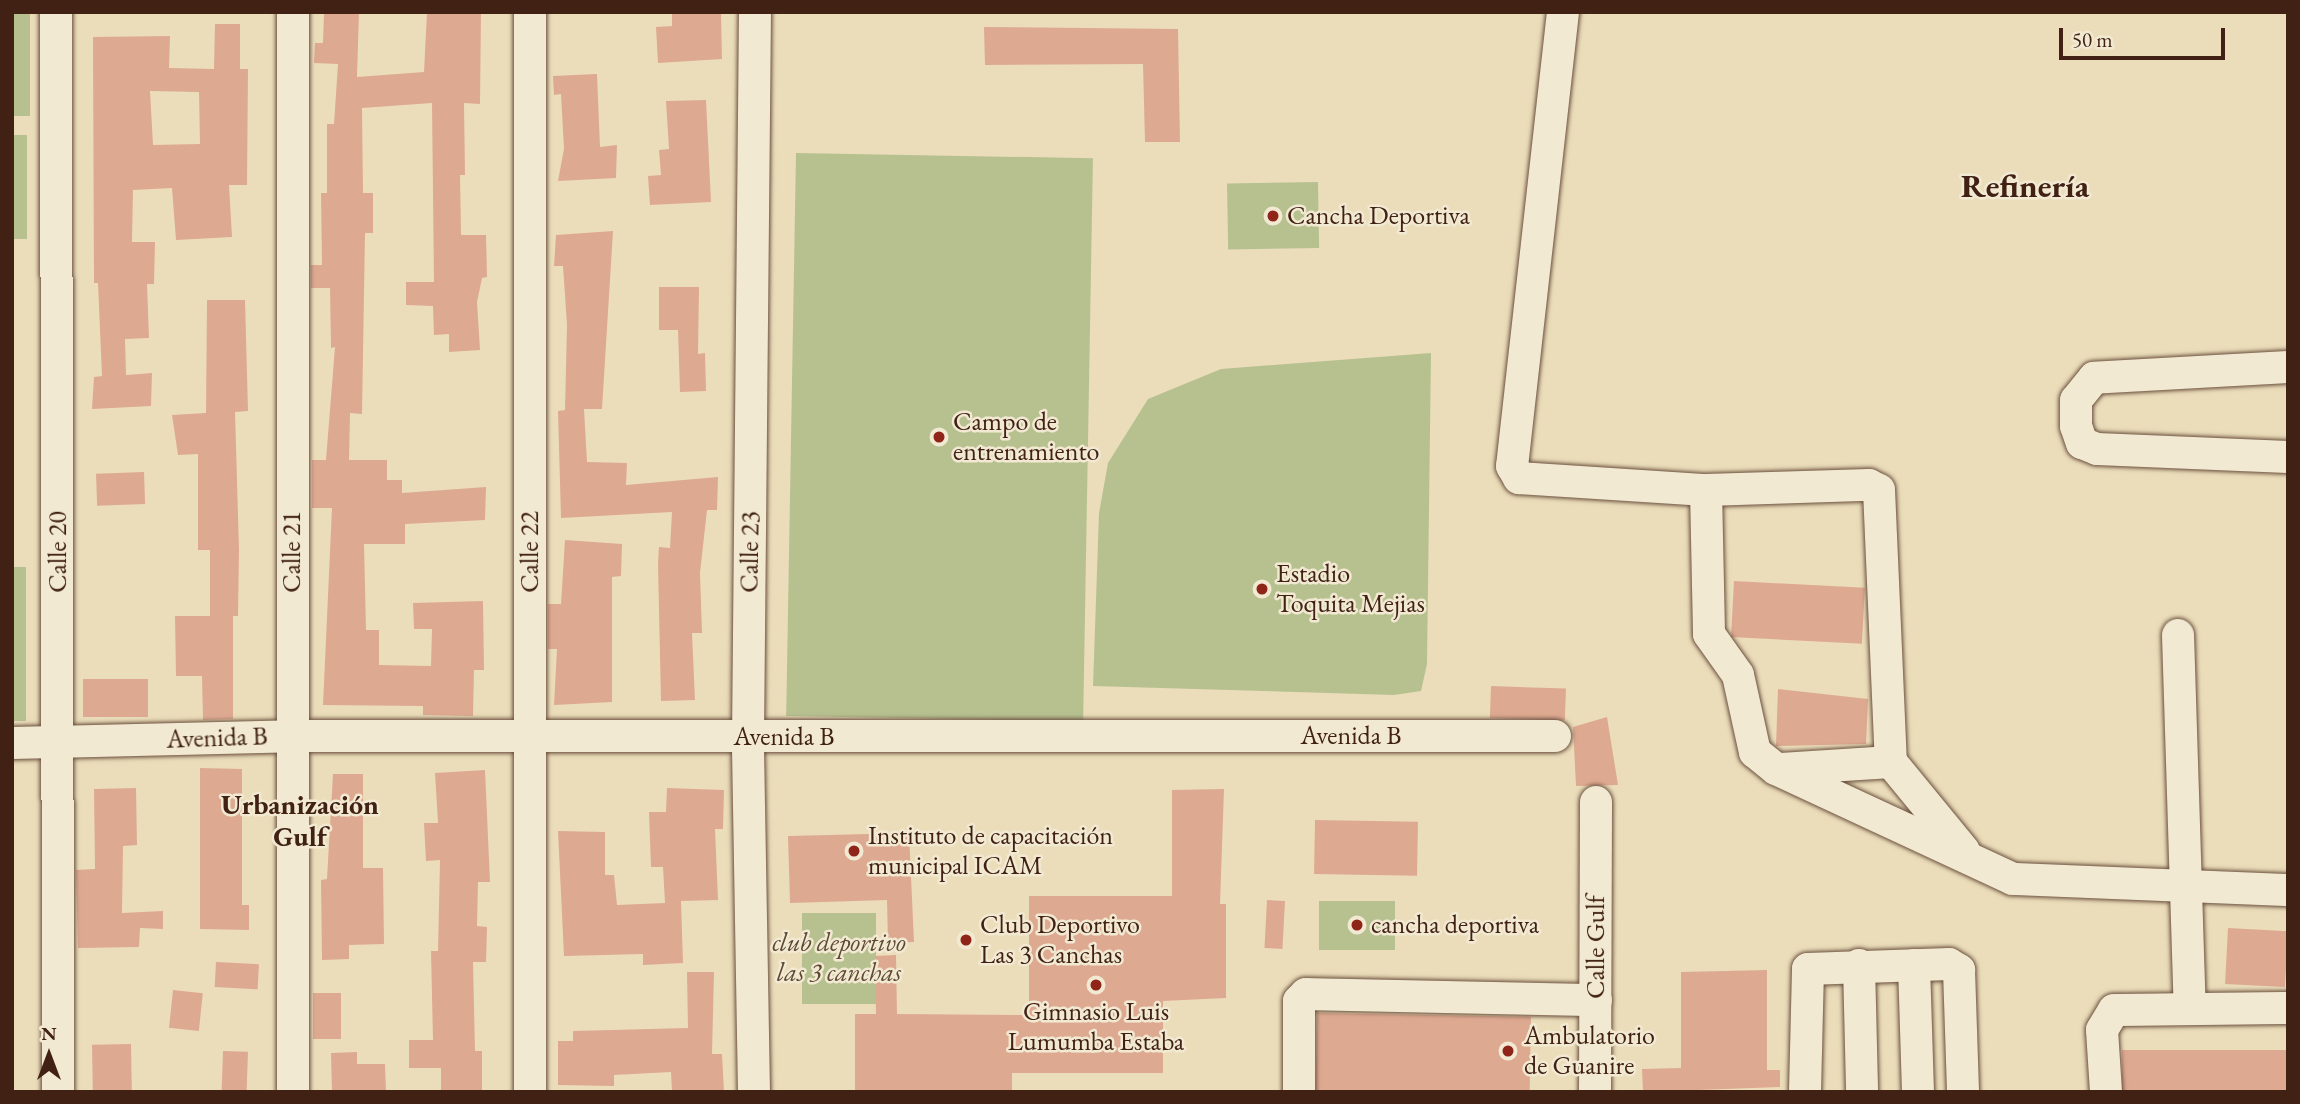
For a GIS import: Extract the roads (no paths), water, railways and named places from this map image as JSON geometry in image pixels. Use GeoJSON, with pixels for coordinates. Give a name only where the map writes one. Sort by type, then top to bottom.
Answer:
{"type":"FeatureCollection","features":[{"type":"Feature","properties":{"kind":"street","name":"Calle 20"},"geometry":{"type":"LineString","coordinates":[[56,12],[58,1092]]}},
{"type":"Feature","properties":{"kind":"street","name":"Calle 21"},"geometry":{"type":"LineString","coordinates":[[293,12],[293,1092]]}},
{"type":"Feature","properties":{"kind":"street","name":"Calle 22"},"geometry":{"type":"LineString","coordinates":[[530,12],[530,1092]]}},
{"type":"Feature","properties":{"kind":"street","name":"Calle 23"},"geometry":{"type":"LineString","coordinates":[[754,1092],[748,737],[755,12]]}},
{"type":"Feature","properties":{"kind":"street"},"geometry":{"type":"LineString","coordinates":[[1563,12],[1512,466],[1519,478],[1533,483],[1706,490],[1869,485],[1879,490],[1891,762],[1967,855]]}},
{"type":"Feature","properties":{"kind":"street"},"geometry":{"type":"LineString","coordinates":[[2288,367],[2094,378],[2076,400],[2076,426],[2082,443],[2097,449],[2288,457]]}},
{"type":"Feature","properties":{"kind":"street"},"geometry":{"type":"LineString","coordinates":[[1706,490],[1709,634],[1738,675],[1755,752],[1776,769],[1967,855],[2013,879],[2288,890]]}},
{"type":"Feature","properties":{"kind":"street"},"geometry":{"type":"LineString","coordinates":[[2178,635],[2190,1008]]}},
{"type":"Feature","properties":{"kind":"street","name":"Avenida B"},"geometry":{"type":"LineString","coordinates":[[12,743],[292,736],[1555,736]]}},
{"type":"Feature","properties":{"kind":"street"},"geometry":{"type":"LineString","coordinates":[[1776,769],[1891,762]]}},
{"type":"Feature","properties":{"kind":"street","name":"Calle Gulf"},"geometry":{"type":"LineString","coordinates":[[1595,1092],[1596,802]]}},
{"type":"Feature","properties":{"kind":"street"},"geometry":{"type":"LineString","coordinates":[[1805,1092],[1808,969],[1859,965],[1948,964],[1959,970],[1963,1092]]}},
{"type":"Feature","properties":{"kind":"street"},"geometry":{"type":"LineString","coordinates":[[1859,965],[1862,1092]]}},
{"type":"Feature","properties":{"kind":"street"},"geometry":{"type":"LineString","coordinates":[[1914,965],[1918,1092]]}},
{"type":"Feature","properties":{"kind":"street"},"geometry":{"type":"LineString","coordinates":[[1299,1092],[1299,1001],[1306,994],[1596,1000]]}},
{"type":"Feature","properties":{"kind":"street"},"geometry":{"type":"LineString","coordinates":[[2106,1092],[2102,1030],[2114,1010],[2288,1008]]}},
{"type":"Feature","properties":{"kind":"place","name":"Cancha Deportiva"},"geometry":{"type":"Point","coordinates":[1273,216]}},
{"type":"Feature","properties":{"kind":"place","name":"Campo de entrenamiento"},"geometry":{"type":"Point","coordinates":[939,437]}},
{"type":"Feature","properties":{"kind":"place","name":"Estadio Toquita Mejias"},"geometry":{"type":"Point","coordinates":[1262,589]}},
{"type":"Feature","properties":{"kind":"place","name":"Instituto de capacitación municipal ICAM"},"geometry":{"type":"Point","coordinates":[854,851]}},
{"type":"Feature","properties":{"kind":"place","name":"cancha deportiva"},"geometry":{"type":"Point","coordinates":[1357,925]}},
{"type":"Feature","properties":{"kind":"place","name":"Club Deportivo Las 3 Canchas"},"geometry":{"type":"Point","coordinates":[966,940]}},
{"type":"Feature","properties":{"kind":"place","name":"Gimnasio Luis Lumumba Estaba"},"geometry":{"type":"Point","coordinates":[1096,985]}},
{"type":"Feature","properties":{"kind":"place","name":"Ambulatorio de Guanire"},"geometry":{"type":"Point","coordinates":[1508,1051]}},
{"type":"Feature","properties":{"kind":"district","name":"Refinería"},"geometry":{"type":"Point","coordinates":[2025,186]}},
{"type":"Feature","properties":{"kind":"district","name":"Urbanización Gulf"},"geometry":{"type":"Point","coordinates":[300,820]}},
{"type":"Feature","properties":{"kind":"park label","name":"club deportivo las 3 canchas"},"geometry":{"type":"Point","coordinates":[839,958]}}]}
